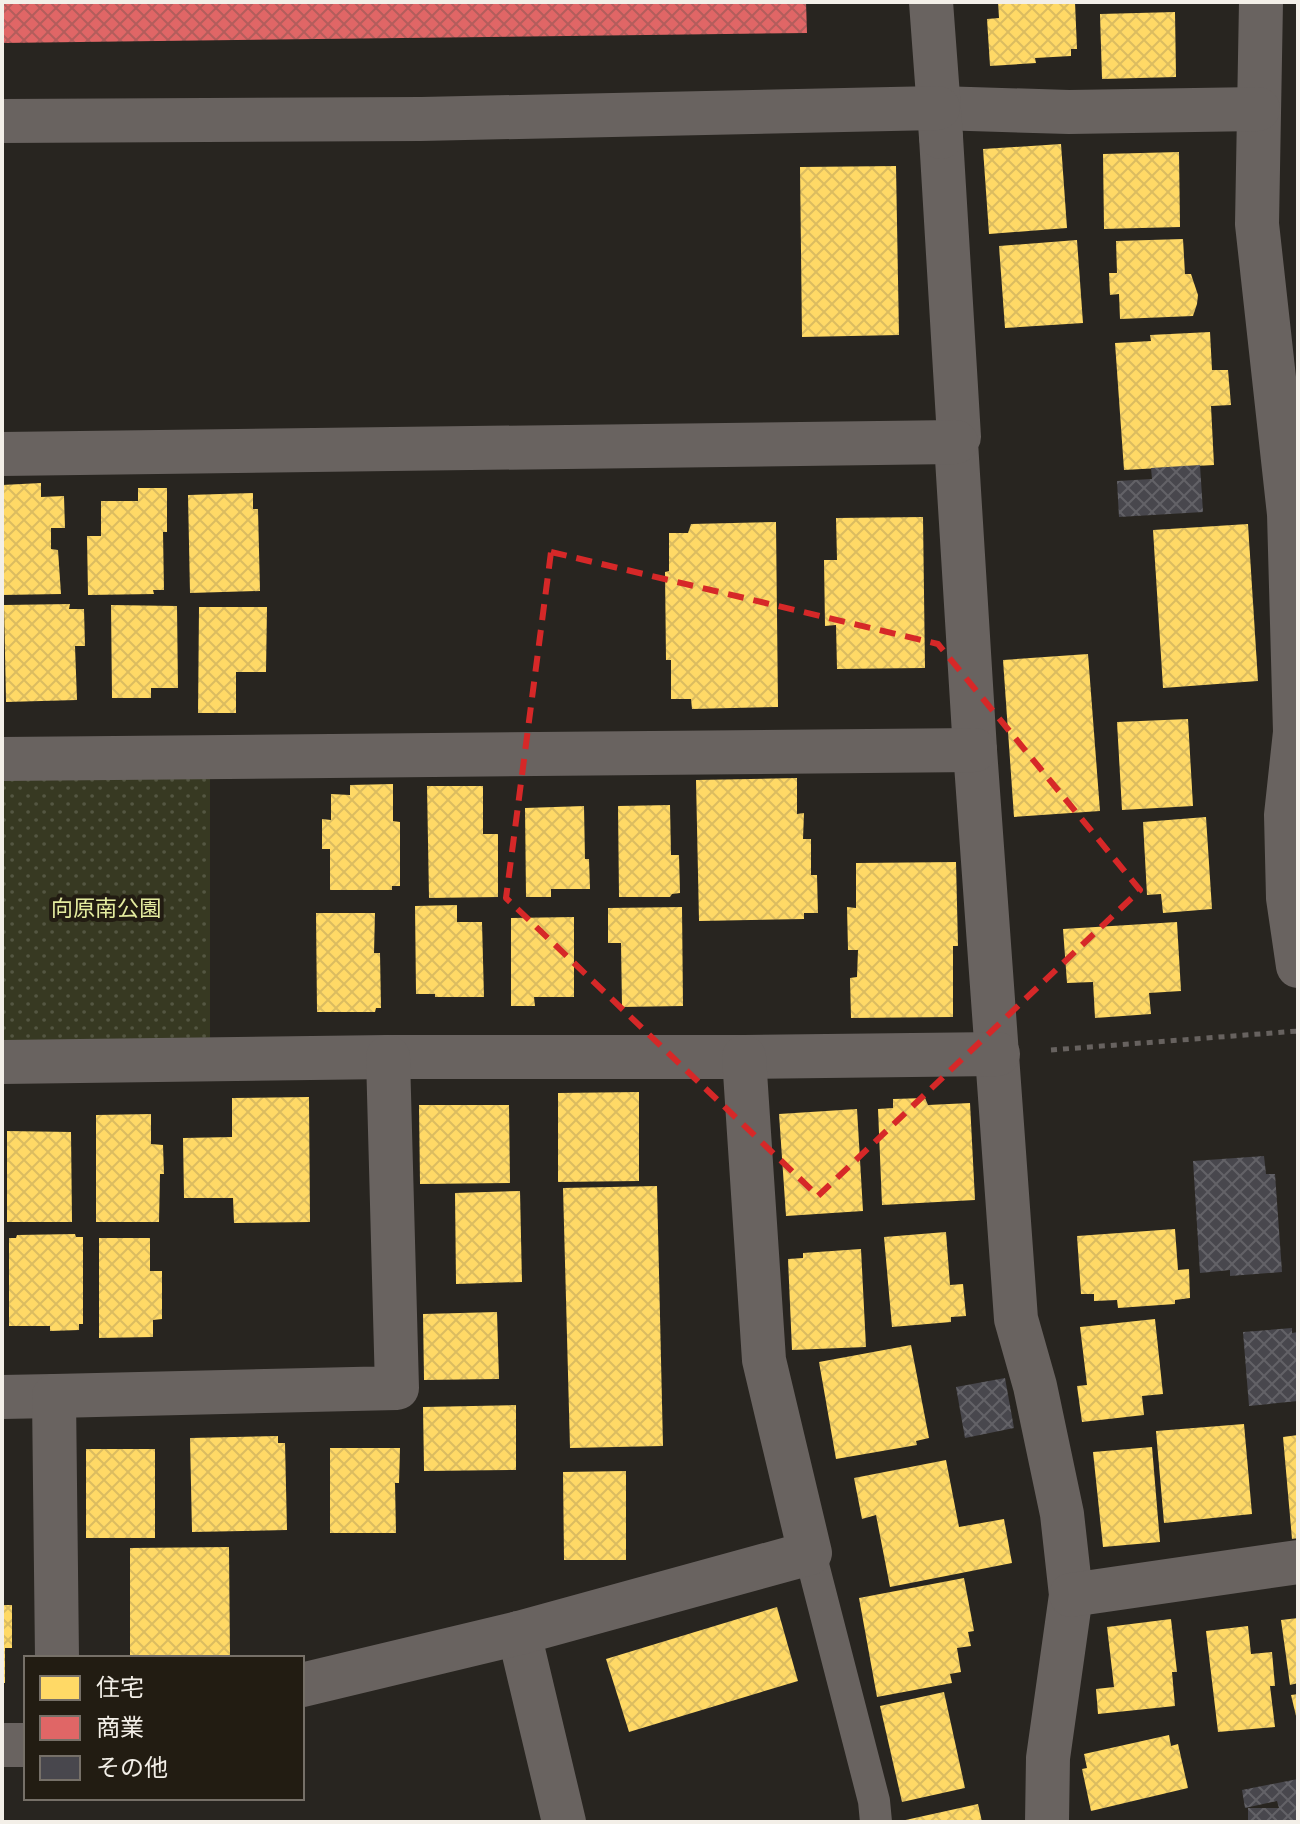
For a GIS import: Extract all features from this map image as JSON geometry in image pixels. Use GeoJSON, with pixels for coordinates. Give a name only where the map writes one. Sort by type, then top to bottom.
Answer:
{"type":"FeatureCollection","features":[{"type":"Feature","properties":{"kind":"street"},"geometry":{"type":"LineString","coordinates":[[931,2],[959,437],[956,442],[975,750],[1016,1319],[1035,1386],[1060,1501],[1071,1595],[1048,1758],[1047,1822]]}},
{"type":"Feature","properties":{"kind":"street"},"geometry":{"type":"LineString","coordinates":[[1261,2],[1257,224],[1294,514],[1295,732],[1286,815],[1288,898],[1298,966]]}},
{"type":"Feature","properties":{"kind":"street"},"geometry":{"type":"LineString","coordinates":[[2,121],[421,119],[940,122],[1069,112],[1258,109]]}},
{"type":"Feature","properties":{"kind":"street"},"geometry":{"type":"LineString","coordinates":[[2,454],[956,442]]}},
{"type":"Feature","properties":{"kind":"street"},"geometry":{"type":"LineString","coordinates":[[2,759],[975,750]]}},
{"type":"Feature","properties":{"kind":"street"},"geometry":{"type":"LineString","coordinates":[[2,1062],[998,1054]]}},
{"type":"Feature","properties":{"kind":"street"},"geometry":{"type":"LineString","coordinates":[[2,1397],[397,1388],[388,1057]]}},
{"type":"Feature","properties":{"kind":"street"},"geometry":{"type":"LineString","coordinates":[[304,1685],[519,1633],[810,1553],[764,1360],[744,1057]]}},
{"type":"Feature","properties":{"kind":"street"},"geometry":{"type":"LineString","coordinates":[[54,1396],[57,1656]]}},
{"type":"Feature","properties":{"kind":"street"},"geometry":{"type":"LineString","coordinates":[[1071,1595],[1298,1562]]}},
{"type":"Feature","properties":{"kind":"street"},"geometry":{"type":"LineString","coordinates":[[519,1633],[564,1822]]}},
{"type":"Feature","properties":{"kind":"street"},"geometry":{"type":"LineString","coordinates":[[2,1745],[24,1745]]}},
{"type":"Feature","properties":{"kind":"lane"},"geometry":{"type":"LineString","coordinates":[[810,1553],[874,1801],[876,1822]]}},
{"type":"Feature","properties":{"kind":"path"},"geometry":{"type":"LineString","coordinates":[[998,1054],[1298,1031]]}},
{"type":"Feature","properties":{"kind":"highlighted area"},"geometry":{"type":"Polygon","coordinates":[[[551,552],[938,644],[1140,890],[818,1196],[506,898],[551,552]]]}},
{"type":"Feature","properties":{"kind":"green space","name":"向原南公園"},"geometry":{"type":"Polygon","coordinates":[[[210,757],[210,1060],[2,1062],[2,759],[210,757]]]}},
{"type":"Feature","properties":{"kind":"building: 住宅"},"geometry":{"type":"Polygon","coordinates":[[[998,2],[1075,2],[1077,49],[1071,49],[1071,56],[1035,58],[1036,63],[990,66],[987,19],[999,18],[998,2]]]}},
{"type":"Feature","properties":{"kind":"building: 住宅"},"geometry":{"type":"Polygon","coordinates":[[[1175,12],[1176,77],[1102,79],[1100,14],[1175,12]]]}},
{"type":"Feature","properties":{"kind":"building: 住宅"},"geometry":{"type":"Polygon","coordinates":[[[1061,144],[1067,228],[989,234],[983,149],[1061,144]]]}},
{"type":"Feature","properties":{"kind":"building: 住宅"},"geometry":{"type":"Polygon","coordinates":[[[1179,152],[1180,227],[1104,229],[1103,154],[1179,152]]]}},
{"type":"Feature","properties":{"kind":"building: 住宅"},"geometry":{"type":"Polygon","coordinates":[[[896,166],[899,335],[802,337],[800,167],[896,166]]]}},
{"type":"Feature","properties":{"kind":"building: 住宅"},"geometry":{"type":"Polygon","coordinates":[[[1183,239],[1185,274],[1191,274],[1198,295],[1193,316],[1120,319],[1119,294],[1110,295],[1109,273],[1117,273],[1116,241],[1183,239]]]}},
{"type":"Feature","properties":{"kind":"building: 住宅"},"geometry":{"type":"Polygon","coordinates":[[[1077,240],[1083,323],[1005,328],[999,246],[1077,240]]]}},
{"type":"Feature","properties":{"kind":"building: 住宅"},"geometry":{"type":"Polygon","coordinates":[[[1210,332],[1212,370],[1228,370],[1231,405],[1211,406],[1214,465],[1124,470],[1115,343],[1151,341],[1150,335],[1210,332]]]}},
{"type":"Feature","properties":{"kind":"building: 住宅"},"geometry":{"type":"Polygon","coordinates":[[[41,483],[41,497],[64,496],[65,528],[51,528],[51,549],[58,550],[61,594],[2,595],[2,485],[41,483]]]}},
{"type":"Feature","properties":{"kind":"building: 住宅"},"geometry":{"type":"Polygon","coordinates":[[[138,488],[167,488],[167,532],[163,532],[164,590],[153,590],[154,594],[88,595],[87,536],[101,536],[101,501],[138,501],[138,488]]]}},
{"type":"Feature","properties":{"kind":"building: 住宅"},"geometry":{"type":"Polygon","coordinates":[[[253,493],[253,509],[258,509],[260,591],[190,593],[188,495],[253,493]]]}},
{"type":"Feature","properties":{"kind":"building: 住宅"},"geometry":{"type":"Polygon","coordinates":[[[923,517],[925,668],[837,669],[836,625],[825,626],[824,560],[837,560],[836,518],[923,517]]]}},
{"type":"Feature","properties":{"kind":"building: 住宅"},"geometry":{"type":"Polygon","coordinates":[[[776,522],[778,707],[692,709],[691,699],[671,699],[671,660],[666,660],[665,572],[669,571],[669,533],[688,533],[691,524],[776,522]]]}},
{"type":"Feature","properties":{"kind":"building: 住宅"},"geometry":{"type":"Polygon","coordinates":[[[1248,524],[1258,681],[1163,688],[1153,530],[1248,524]]]}},
{"type":"Feature","properties":{"kind":"building: 住宅"},"geometry":{"type":"Polygon","coordinates":[[[70,604],[69,609],[84,609],[85,646],[75,646],[77,700],[6,702],[4,605],[70,604]]]}},
{"type":"Feature","properties":{"kind":"building: 住宅"},"geometry":{"type":"Polygon","coordinates":[[[111,605],[177,606],[178,688],[151,688],[151,698],[112,698],[111,605]]]}},
{"type":"Feature","properties":{"kind":"building: 住宅"},"geometry":{"type":"Polygon","coordinates":[[[199,607],[267,607],[266,672],[236,672],[236,713],[198,713],[199,607]]]}},
{"type":"Feature","properties":{"kind":"building: 住宅"},"geometry":{"type":"Polygon","coordinates":[[[1088,654],[1100,811],[1014,817],[1003,660],[1088,654]]]}},
{"type":"Feature","properties":{"kind":"building: 住宅"},"geometry":{"type":"Polygon","coordinates":[[[1188,719],[1193,806],[1122,810],[1117,722],[1188,719]]]}},
{"type":"Feature","properties":{"kind":"building: 住宅"},"geometry":{"type":"Polygon","coordinates":[[[797,778],[797,814],[804,813],[803,839],[811,839],[811,875],[817,875],[818,913],[804,913],[804,919],[699,921],[696,780],[797,778]]]}},
{"type":"Feature","properties":{"kind":"building: 住宅"},"geometry":{"type":"Polygon","coordinates":[[[393,784],[393,821],[400,822],[400,886],[392,886],[392,890],[330,890],[330,849],[322,849],[322,819],[331,820],[331,794],[350,795],[350,785],[393,784]]]}},
{"type":"Feature","properties":{"kind":"building: 住宅"},"geometry":{"type":"Polygon","coordinates":[[[427,786],[483,786],[483,834],[498,834],[498,897],[429,898],[427,786]]]}},
{"type":"Feature","properties":{"kind":"building: 住宅"},"geometry":{"type":"Polygon","coordinates":[[[670,805],[671,855],[679,855],[680,893],[670,897],[619,897],[618,806],[670,805]]]}},
{"type":"Feature","properties":{"kind":"building: 住宅"},"geometry":{"type":"Polygon","coordinates":[[[584,806],[585,859],[589,859],[590,889],[551,889],[551,897],[526,897],[525,808],[584,806]]]}},
{"type":"Feature","properties":{"kind":"building: 住宅"},"geometry":{"type":"Polygon","coordinates":[[[1206,817],[1212,909],[1163,913],[1161,894],[1147,895],[1143,822],[1206,817]]]}},
{"type":"Feature","properties":{"kind":"building: 住宅"},"geometry":{"type":"Polygon","coordinates":[[[956,862],[958,946],[953,946],[953,1017],[851,1018],[850,978],[857,977],[858,950],[848,950],[847,907],[856,908],[856,863],[956,862]]]}},
{"type":"Feature","properties":{"kind":"building: 住宅"},"geometry":{"type":"Polygon","coordinates":[[[457,905],[457,922],[482,922],[484,997],[416,994],[415,906],[457,905]]]}},
{"type":"Feature","properties":{"kind":"building: 住宅"},"geometry":{"type":"Polygon","coordinates":[[[682,907],[683,1006],[622,1007],[621,943],[608,943],[608,908],[682,907]]]}},
{"type":"Feature","properties":{"kind":"building: 住宅"},"geometry":{"type":"Polygon","coordinates":[[[316,913],[375,913],[374,953],[380,953],[381,1008],[376,1008],[375,1012],[317,1012],[316,913]]]}},
{"type":"Feature","properties":{"kind":"building: 住宅"},"geometry":{"type":"Polygon","coordinates":[[[574,917],[574,997],[534,997],[535,1006],[511,1006],[511,918],[574,917]]]}},
{"type":"Feature","properties":{"kind":"building: 住宅"},"geometry":{"type":"Polygon","coordinates":[[[1177,922],[1181,991],[1149,993],[1151,1014],[1095,1018],[1093,982],[1067,983],[1063,929],[1177,922]]]}},
{"type":"Feature","properties":{"kind":"building: 住宅"},"geometry":{"type":"Polygon","coordinates":[[[639,1092],[639,1181],[558,1182],[558,1093],[639,1092]]]}},
{"type":"Feature","properties":{"kind":"building: 住宅"},"geometry":{"type":"Polygon","coordinates":[[[309,1097],[310,1222],[234,1223],[233,1198],[184,1198],[183,1138],[232,1137],[232,1098],[309,1097]]]}},
{"type":"Feature","properties":{"kind":"building: 住宅"},"geometry":{"type":"Polygon","coordinates":[[[925,1098],[928,1105],[970,1103],[975,1200],[882,1205],[878,1109],[893,1108],[893,1099],[925,1098]]]}},
{"type":"Feature","properties":{"kind":"building: 住宅"},"geometry":{"type":"Polygon","coordinates":[[[419,1105],[509,1105],[510,1183],[420,1184],[419,1105]]]}},
{"type":"Feature","properties":{"kind":"building: 住宅"},"geometry":{"type":"Polygon","coordinates":[[[857,1109],[863,1211],[786,1216],[779,1114],[857,1109]]]}},
{"type":"Feature","properties":{"kind":"building: 住宅"},"geometry":{"type":"Polygon","coordinates":[[[151,1114],[151,1144],[163,1145],[164,1174],[160,1174],[159,1222],[96,1222],[96,1115],[151,1114]]]}},
{"type":"Feature","properties":{"kind":"building: 住宅"},"geometry":{"type":"Polygon","coordinates":[[[7,1131],[71,1132],[72,1222],[7,1222],[7,1131]]]}},
{"type":"Feature","properties":{"kind":"building: 住宅"},"geometry":{"type":"Polygon","coordinates":[[[657,1186],[663,1446],[570,1448],[563,1188],[657,1186]]]}},
{"type":"Feature","properties":{"kind":"building: 住宅"},"geometry":{"type":"Polygon","coordinates":[[[520,1191],[522,1282],[456,1284],[455,1193],[520,1191]]]}},
{"type":"Feature","properties":{"kind":"building: 住宅"},"geometry":{"type":"Polygon","coordinates":[[[1175,1229],[1178,1270],[1189,1269],[1190,1298],[1175,1300],[1175,1304],[1118,1308],[1117,1300],[1094,1301],[1094,1294],[1081,1294],[1077,1236],[1175,1229]]]}},
{"type":"Feature","properties":{"kind":"building: 住宅"},"geometry":{"type":"Polygon","coordinates":[[[946,1232],[950,1285],[963,1284],[966,1316],[951,1317],[951,1322],[892,1327],[884,1237],[946,1232]]]}},
{"type":"Feature","properties":{"kind":"building: 住宅"},"geometry":{"type":"Polygon","coordinates":[[[75,1234],[76,1237],[83,1237],[83,1324],[79,1324],[79,1330],[50,1331],[50,1326],[9,1326],[9,1238],[16,1238],[17,1235],[75,1234]]]}},
{"type":"Feature","properties":{"kind":"building: 住宅"},"geometry":{"type":"Polygon","coordinates":[[[99,1238],[150,1238],[150,1271],[162,1271],[162,1319],[153,1320],[153,1337],[99,1338],[99,1238]]]}},
{"type":"Feature","properties":{"kind":"building: 住宅"},"geometry":{"type":"Polygon","coordinates":[[[861,1249],[866,1347],[792,1350],[788,1259],[803,1258],[803,1253],[861,1249]]]}},
{"type":"Feature","properties":{"kind":"building: 住宅"},"geometry":{"type":"Polygon","coordinates":[[[497,1312],[499,1379],[424,1380],[423,1314],[497,1312]]]}},
{"type":"Feature","properties":{"kind":"building: 住宅"},"geometry":{"type":"Polygon","coordinates":[[[1155,1319],[1163,1394],[1142,1396],[1144,1415],[1082,1422],[1077,1386],[1087,1385],[1080,1327],[1155,1319]]]}},
{"type":"Feature","properties":{"kind":"building: 住宅"},"geometry":{"type":"Polygon","coordinates":[[[911,1345],[929,1438],[916,1441],[917,1445],[836,1459],[819,1362],[911,1345]]]}},
{"type":"Feature","properties":{"kind":"building: 住宅"},"geometry":{"type":"Polygon","coordinates":[[[516,1405],[516,1470],[424,1471],[423,1407],[516,1405]]]}},
{"type":"Feature","properties":{"kind":"building: 住宅"},"geometry":{"type":"Polygon","coordinates":[[[1244,1424],[1252,1514],[1164,1523],[1156,1431],[1244,1424]]]}},
{"type":"Feature","properties":{"kind":"building: 住宅"},"geometry":{"type":"Polygon","coordinates":[[[1298,1435],[1298,1538],[1292,1539],[1283,1437],[1298,1435]]]}},
{"type":"Feature","properties":{"kind":"building: 住宅"},"geometry":{"type":"Polygon","coordinates":[[[278,1436],[278,1443],[285,1443],[287,1530],[192,1532],[190,1438],[278,1436]]]}},
{"type":"Feature","properties":{"kind":"building: 住宅"},"geometry":{"type":"Polygon","coordinates":[[[1152,1447],[1160,1542],[1103,1547],[1093,1452],[1152,1447]]]}},
{"type":"Feature","properties":{"kind":"building: 住宅"},"geometry":{"type":"Polygon","coordinates":[[[330,1448],[400,1448],[399,1483],[395,1483],[396,1533],[330,1533],[330,1448]]]}},
{"type":"Feature","properties":{"kind":"building: 住宅"},"geometry":{"type":"Polygon","coordinates":[[[86,1449],[155,1449],[155,1538],[86,1538],[86,1449]]]}},
{"type":"Feature","properties":{"kind":"building: 住宅"},"geometry":{"type":"Polygon","coordinates":[[[946,1460],[959,1527],[1004,1519],[1012,1563],[890,1587],[876,1515],[862,1519],[854,1478],[946,1460]]]}},
{"type":"Feature","properties":{"kind":"building: 住宅"},"geometry":{"type":"Polygon","coordinates":[[[626,1471],[626,1560],[564,1560],[563,1472],[626,1471]]]}},
{"type":"Feature","properties":{"kind":"building: 住宅"},"geometry":{"type":"Polygon","coordinates":[[[229,1547],[230,1656],[130,1656],[130,1548],[229,1547]]]}},
{"type":"Feature","properties":{"kind":"building: 住宅"},"geometry":{"type":"Polygon","coordinates":[[[964,1578],[974,1631],[968,1632],[971,1646],[957,1648],[961,1672],[950,1674],[952,1683],[877,1697],[859,1598],[964,1578]]]}},
{"type":"Feature","properties":{"kind":"building: 住宅"},"geometry":{"type":"Polygon","coordinates":[[[2,1605],[12,1605],[12,1648],[5,1648],[5,1683],[2,1683],[2,1605]]]}},
{"type":"Feature","properties":{"kind":"building: 住宅"},"geometry":{"type":"Polygon","coordinates":[[[777,1607],[798,1681],[629,1732],[606,1659],[777,1607]]]}},
{"type":"Feature","properties":{"kind":"building: 住宅"},"geometry":{"type":"Polygon","coordinates":[[[1298,1618],[1298,1683],[1290,1685],[1281,1620],[1298,1618]]]}},
{"type":"Feature","properties":{"kind":"building: 住宅"},"geometry":{"type":"Polygon","coordinates":[[[1171,1619],[1177,1672],[1172,1672],[1175,1706],[1098,1714],[1096,1689],[1114,1687],[1107,1627],[1171,1619]]]}},
{"type":"Feature","properties":{"kind":"building: 住宅"},"geometry":{"type":"Polygon","coordinates":[[[1248,1626],[1251,1654],[1272,1652],[1275,1686],[1270,1686],[1275,1727],[1218,1732],[1206,1631],[1248,1626]]]}},
{"type":"Feature","properties":{"kind":"building: 住宅"},"geometry":{"type":"Polygon","coordinates":[[[944,1692],[965,1788],[902,1802],[880,1706],[944,1692]]]}},
{"type":"Feature","properties":{"kind":"building: 住宅"},"geometry":{"type":"Polygon","coordinates":[[[1298,1694],[1298,1720],[1297,1720],[1291,1695],[1298,1694]]]}},
{"type":"Feature","properties":{"kind":"building: 住宅"},"geometry":{"type":"Polygon","coordinates":[[[1169,1735],[1171,1746],[1178,1744],[1188,1788],[1091,1811],[1082,1769],[1087,1768],[1084,1754],[1169,1735]]]}},
{"type":"Feature","properties":{"kind":"building: 住宅"},"geometry":{"type":"Polygon","coordinates":[[[978,1804],[982,1822],[901,1822],[901,1821],[978,1804]]]}},
{"type":"Feature","properties":{"kind":"building: 商業"},"geometry":{"type":"Polygon","coordinates":[[[2,2],[806,2],[807,33],[2,43],[2,2]]]}},
{"type":"Feature","properties":{"kind":"building: その他"},"geometry":{"type":"Polygon","coordinates":[[[1200,465],[1203,512],[1119,517],[1117,481],[1152,479],[1151,468],[1200,465]]]}},
{"type":"Feature","properties":{"kind":"building: その他"},"geometry":{"type":"Polygon","coordinates":[[[1264,1156],[1266,1174],[1275,1174],[1282,1272],[1230,1276],[1230,1270],[1200,1273],[1193,1161],[1264,1156]]]}},
{"type":"Feature","properties":{"kind":"building: その他"},"geometry":{"type":"Polygon","coordinates":[[[1292,1328],[1292,1333],[1298,1332],[1298,1401],[1249,1406],[1243,1332],[1292,1328]]]}},
{"type":"Feature","properties":{"kind":"building: その他"},"geometry":{"type":"Polygon","coordinates":[[[1005,1378],[1014,1428],[965,1438],[956,1387],[1005,1378]]]}},
{"type":"Feature","properties":{"kind":"building: その他"},"geometry":{"type":"Polygon","coordinates":[[[1298,1779],[1298,1822],[1248,1822],[1248,1808],[1279,1808],[1277,1801],[1245,1808],[1242,1790],[1298,1779]]]}}]}
